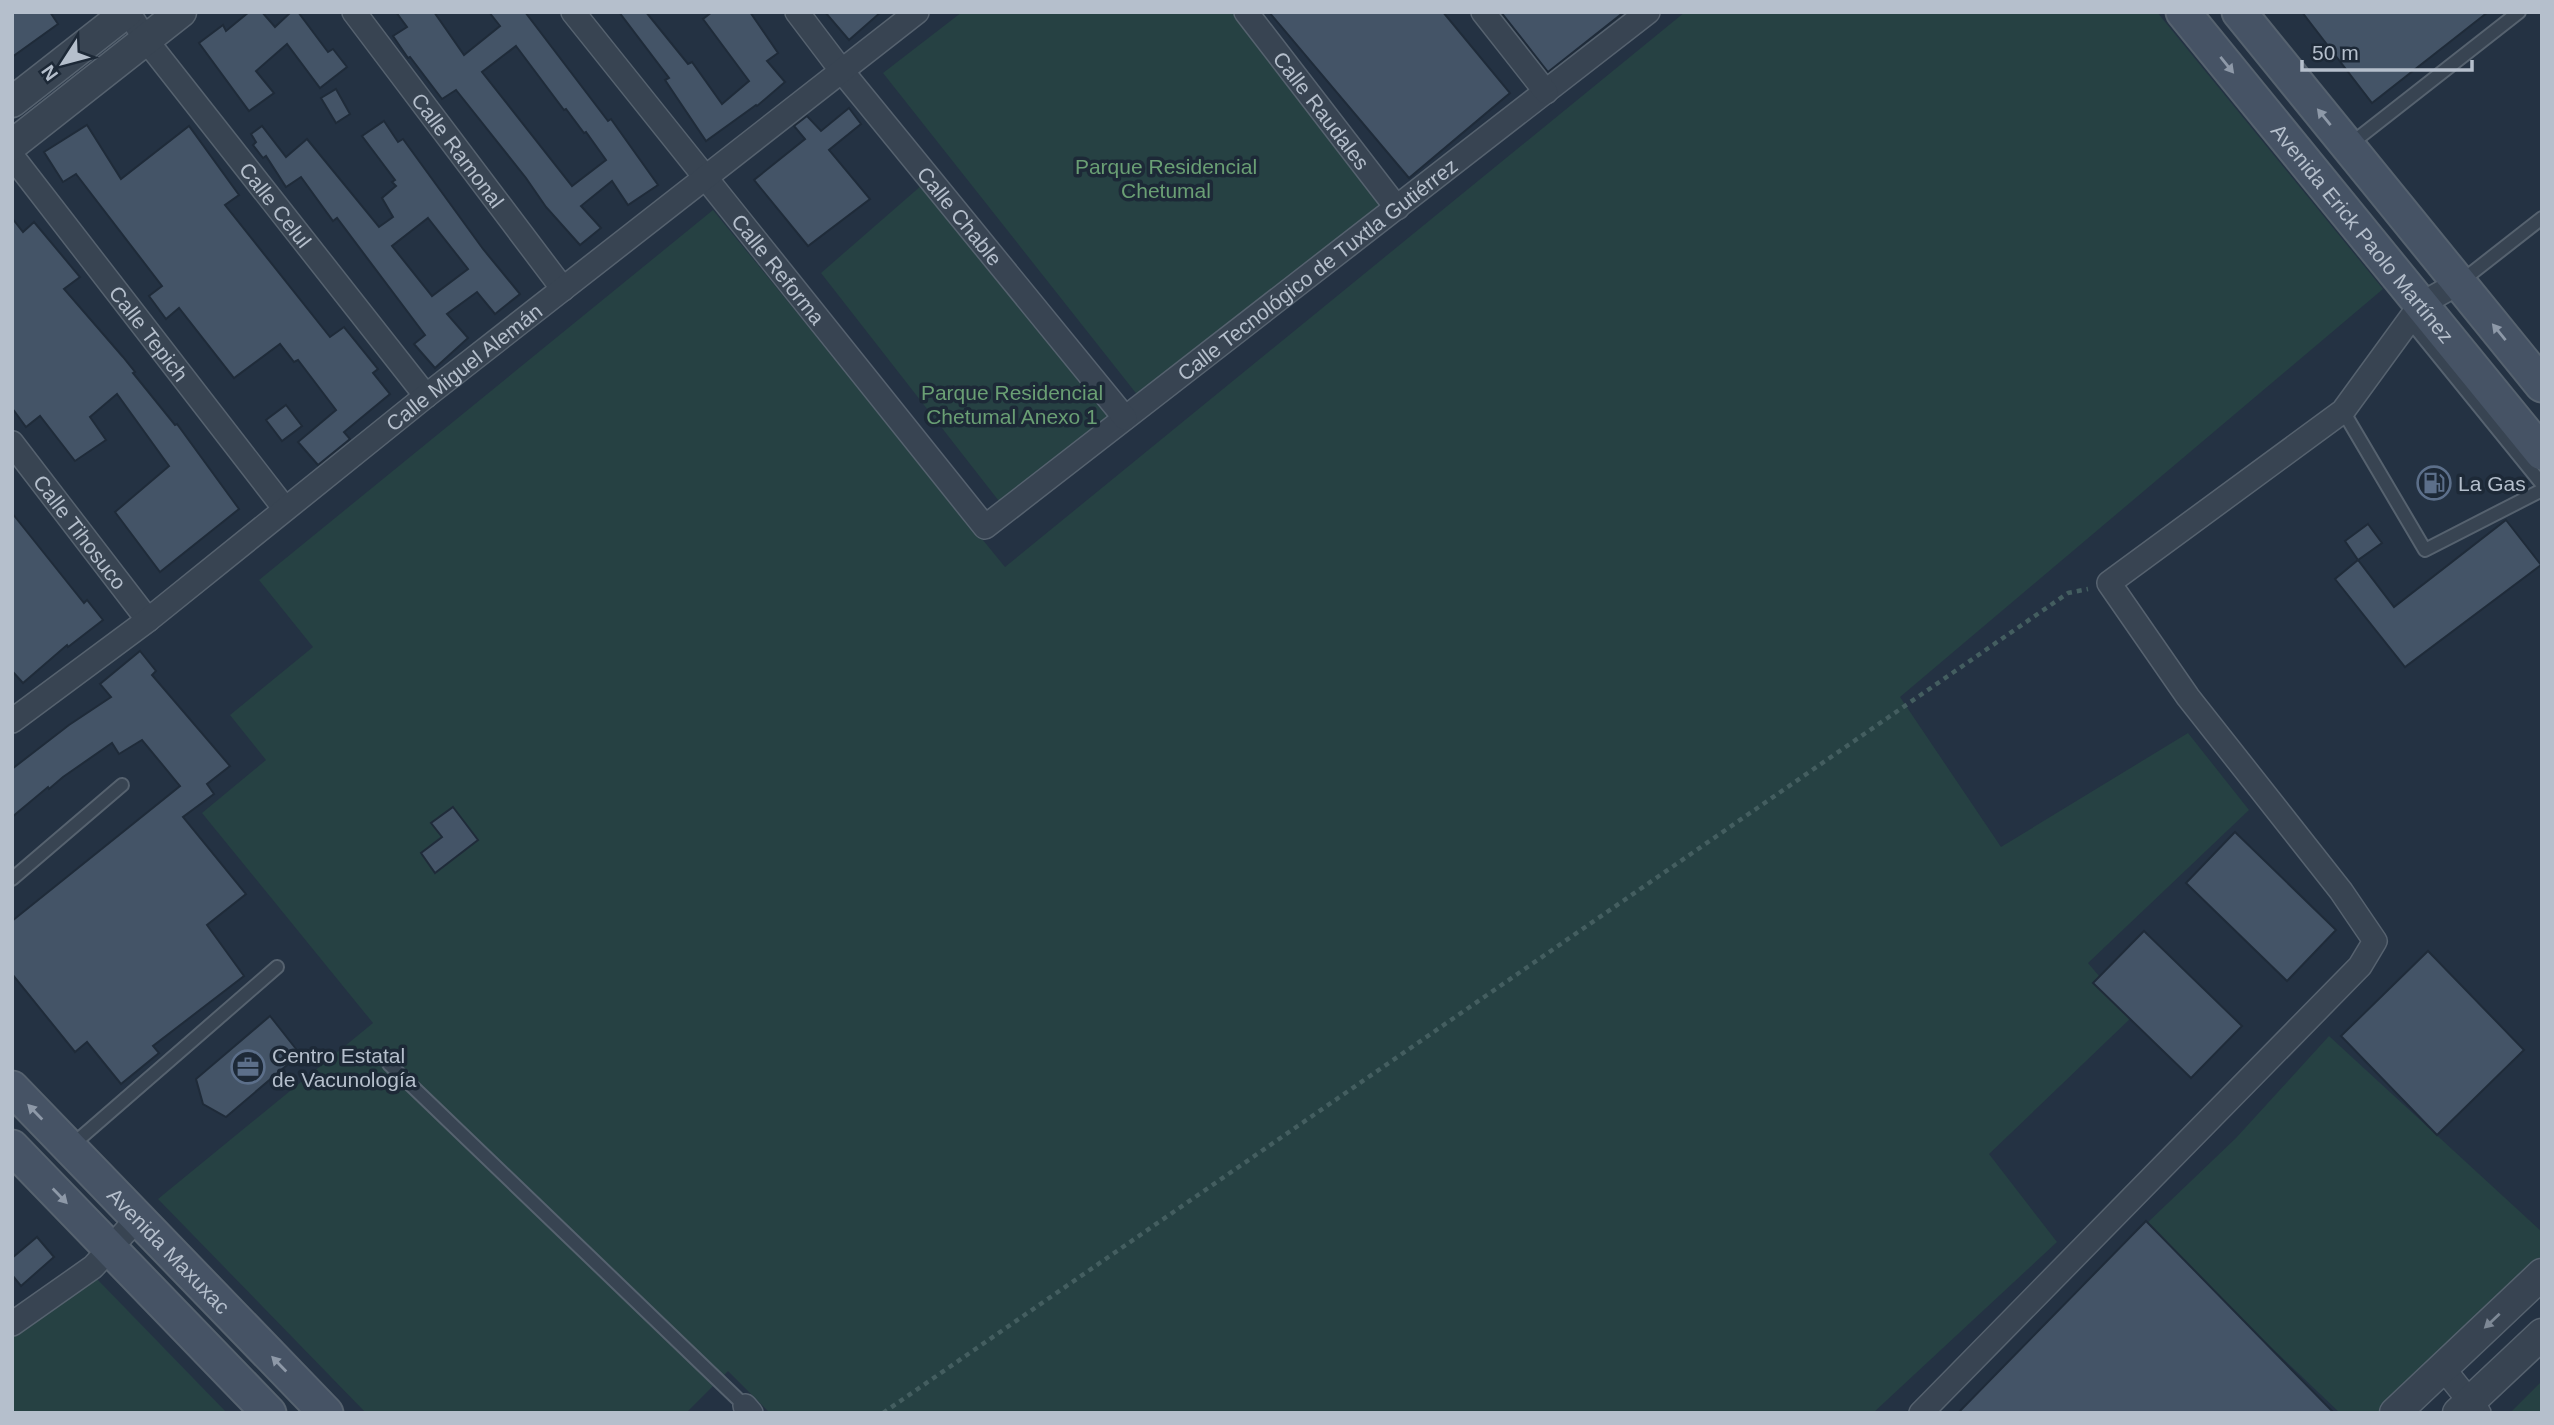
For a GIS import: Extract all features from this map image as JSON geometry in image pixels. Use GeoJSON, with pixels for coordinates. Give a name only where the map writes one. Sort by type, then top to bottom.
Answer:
{"type":"FeatureCollection","features":[{"type":"Feature","properties":{"kind":"main road","name":"Avenida Erick Paolo Martínez"},"geometry":{"type":"LineString","coordinates":[[2183,12],[2415,312],[2542,453]]}},
{"type":"Feature","properties":{"kind":"main road","name":"Avenida Erick Paolo Martínez"},"geometry":{"type":"LineString","coordinates":[[2239,12],[2542,385]]}},
{"type":"Feature","properties":{"kind":"main road","name":"Avenida Maxuxac"},"geometry":{"type":"LineString","coordinates":[[12,1088],[326,1413]]}},
{"type":"Feature","properties":{"kind":"main road","name":"Avenida Maxuxac"},"geometry":{"type":"LineString","coordinates":[[12,1147],[269,1413]]}},
{"type":"Feature","properties":{"kind":"street","name":"Calle Celul"},"geometry":{"type":"LineString","coordinates":[[127,12],[146,40],[426,396]]}},
{"type":"Feature","properties":{"kind":"street"},"geometry":{"type":"LineString","coordinates":[[12,102],[127,12]]}},
{"type":"Feature","properties":{"kind":"street"},"geometry":{"type":"LineString","coordinates":[[12,145],[181,12]]}},
{"type":"Feature","properties":{"kind":"street","name":"Calle Ramonal"},"geometry":{"type":"LineString","coordinates":[[354,12],[563,289]]}},
{"type":"Feature","properties":{"kind":"street","name":"Calle Reforma"},"geometry":{"type":"LineString","coordinates":[[573,12],[985,527]]}},
{"type":"Feature","properties":{"kind":"street","name":"Calle Chable"},"geometry":{"type":"LineString","coordinates":[[797,12],[841,70],[1125,418]]}},
{"type":"Feature","properties":{"kind":"street","name":"Calle Miguel Alemán"},"geometry":{"type":"LineString","coordinates":[[12,722],[148,620],[426,396],[917,12]]}},
{"type":"Feature","properties":{"kind":"street","name":"Calle Raudales"},"geometry":{"type":"LineString","coordinates":[[1246,12],[1397,208]]}},
{"type":"Feature","properties":{"kind":"street"},"geometry":{"type":"LineString","coordinates":[[1483,12],[1546,92]]}},
{"type":"Feature","properties":{"kind":"street","name":"Calle Tecnológico de Tuxtla Gutiérrez"},"geometry":{"type":"LineString","coordinates":[[985,527],[1648,12]]}},
{"type":"Feature","properties":{"kind":"street","name":"Calle Tepich"},"geometry":{"type":"LineString","coordinates":[[12,156],[285,509]]}},
{"type":"Feature","properties":{"kind":"street"},"geometry":{"type":"LineString","coordinates":[[1921,1413],[2360,966],[2375,941],[2341,891],[2188,697],[2109,583],[2343,411],[2415,312],[2459,283]]}},
{"type":"Feature","properties":{"kind":"street","name":"Calle Tihosuco"},"geometry":{"type":"LineString","coordinates":[[12,443],[148,620]]}},
{"type":"Feature","properties":{"kind":"street"},"geometry":{"type":"LineString","coordinates":[[12,1324],[93,1267],[138,1218]]}},
{"type":"Feature","properties":{"kind":"street"},"geometry":{"type":"LineString","coordinates":[[2395,1413],[2542,1274]]}},
{"type":"Feature","properties":{"kind":"street"},"geometry":{"type":"LineString","coordinates":[[2443,1367],[2469,1409],[2542,1334]]}},
{"type":"Feature","properties":{"kind":"lane"},"geometry":{"type":"LineString","coordinates":[[2348,146],[2519,12]]}},
{"type":"Feature","properties":{"kind":"lane"},"geometry":{"type":"LineString","coordinates":[[2459,283],[2542,218]]}},
{"type":"Feature","properties":{"kind":"lane"},"geometry":{"type":"LineString","coordinates":[[2415,312],[2542,484]]}},
{"type":"Feature","properties":{"kind":"lane"},"geometry":{"type":"LineString","coordinates":[[2343,411],[2425,550],[2542,490]]}},
{"type":"Feature","properties":{"kind":"lane"},"geometry":{"type":"LineString","coordinates":[[12,879],[122,785]]}},
{"type":"Feature","properties":{"kind":"lane"},"geometry":{"type":"LineString","coordinates":[[70,1147],[277,967]]}},
{"type":"Feature","properties":{"kind":"lane"},"geometry":{"type":"LineString","coordinates":[[389,1064],[745,1411]]}},
{"type":"Feature","properties":{"kind":"path"},"geometry":{"type":"LineString","coordinates":[[883,1413],[2068,593],[2109,583]]}},
{"type":"Feature","properties":{"kind":"green space","name":"Parque Residencial Chetumal"},"geometry":{"type":"Polygon","coordinates":[[[962,12],[1237,12],[1389,207],[1139,397],[883,73],[962,12]]]}},
{"type":"Feature","properties":{"kind":"green space"},"geometry":{"type":"Polygon","coordinates":[[[1685,12],[2157,12],[2383,289],[1900,697],[2001,847],[2188,733],[2249,810],[2088,963],[2133,1016],[1989,1154],[2057,1242],[1873,1413],[770,1413],[728,1371],[686,1413],[366,1413],[158,1199],[373,1023],[202,813],[266,760],[230,715],[313,647],[259,580],[713,210],[1005,567],[1685,12]]]}},
{"type":"Feature","properties":{"kind":"green space","name":"Parque Residencial Chetumal Anexo 1"},"geometry":{"type":"Polygon","coordinates":[[[922,185],[1114,418],[1002,505],[821,273],[922,185]]]}},
{"type":"Feature","properties":{"kind":"green space"},"geometry":{"type":"Polygon","coordinates":[[[2329,1036],[2542,1232],[2542,1255],[2379,1413],[2340,1413],[2144,1226],[2236,1138],[2329,1036]]]}},
{"type":"Feature","properties":{"kind":"green space"},"geometry":{"type":"Polygon","coordinates":[[[96,1278],[227,1413],[12,1413],[12,1336],[96,1278]]]}},
{"type":"Feature","properties":{"kind":"green space"},"geometry":{"type":"Polygon","coordinates":[[[2542,1381],[2542,1413],[2510,1413],[2542,1381]]]}},
{"type":"Feature","properties":{"kind":"building"},"geometry":{"type":"Polygon","coordinates":[[[12,12],[50,12],[58,24],[12,57],[12,12]]]}},
{"type":"Feature","properties":{"kind":"building"},"geometry":{"type":"Polygon","coordinates":[[[249,12],[262,12],[275,27],[291,12],[298,12],[328,52],[333,49],[347,67],[320,88],[287,44],[256,71],[274,93],[249,111],[199,43],[223,25],[226,31],[249,12]]]}},
{"type":"Feature","properties":{"kind":"building"},"geometry":{"type":"Polygon","coordinates":[[[396,12],[434,12],[464,55],[500,26],[489,12],[525,12],[608,121],[611,119],[658,185],[628,205],[612,181],[581,206],[601,228],[580,245],[546,207],[456,90],[442,99],[410,57],[408,58],[393,36],[407,27],[396,12]],[[516,46],[482,72],[572,186],[606,160],[586,132],[584,133],[566,109],[564,110],[516,46]]]}},
{"type":"Feature","properties":{"kind":"building"},"geometry":{"type":"Polygon","coordinates":[[[619,12],[646,12],[688,64],[692,62],[722,104],[749,81],[703,19],[712,12],[750,12],[778,53],[767,61],[785,82],[757,106],[706,141],[665,80],[669,78],[619,12]]]}},
{"type":"Feature","properties":{"kind":"building"},"geometry":{"type":"Polygon","coordinates":[[[825,12],[881,12],[849,40],[825,12]]]}},
{"type":"Feature","properties":{"kind":"building"},"geometry":{"type":"Polygon","coordinates":[[[1269,12],[1443,12],[1510,93],[1409,178],[1269,12]]]}},
{"type":"Feature","properties":{"kind":"building"},"geometry":{"type":"Polygon","coordinates":[[[1501,12],[1624,12],[1548,72],[1501,12]]]}},
{"type":"Feature","properties":{"kind":"building"},"geometry":{"type":"Polygon","coordinates":[[[2302,12],[2488,12],[2372,103],[2302,12]]]}},
{"type":"Feature","properties":{"kind":"building"},"geometry":{"type":"Polygon","coordinates":[[[336,89],[350,114],[336,123],[321,98],[336,89]]]}},
{"type":"Feature","properties":{"kind":"building"},"geometry":{"type":"Polygon","coordinates":[[[849,108],[861,124],[829,150],[870,199],[808,246],[754,180],[805,139],[794,126],[807,116],[821,131],[849,108]]]}},
{"type":"Feature","properties":{"kind":"building"},"geometry":{"type":"Polygon","coordinates":[[[384,121],[398,142],[403,139],[483,249],[520,294],[495,314],[477,292],[447,314],[468,338],[435,368],[414,344],[425,335],[337,218],[333,221],[301,177],[286,187],[266,156],[263,158],[253,145],[256,142],[251,134],[262,126],[286,157],[307,139],[379,227],[393,217],[382,198],[396,186],[392,182],[395,180],[362,136],[384,121]],[[428,218],[392,246],[432,296],[468,269],[428,218]]]}},
{"type":"Feature","properties":{"kind":"building"},"geometry":{"type":"Polygon","coordinates":[[[87,125],[121,179],[189,126],[239,195],[225,205],[330,337],[344,327],[378,369],[373,373],[390,394],[344,432],[350,439],[318,465],[298,442],[336,410],[298,360],[294,362],[280,344],[234,378],[179,308],[166,319],[149,296],[162,286],[76,174],[63,182],[44,152],[87,125]]]}},
{"type":"Feature","properties":{"kind":"building"},"geometry":{"type":"Polygon","coordinates":[[[12,218],[23,232],[34,222],[80,277],[64,289],[123,357],[175,425],[177,424],[239,509],[160,572],[115,512],[169,466],[117,394],[90,417],[106,440],[75,461],[40,416],[26,427],[12,408],[12,218]]]}},
{"type":"Feature","properties":{"kind":"building"},"geometry":{"type":"Polygon","coordinates":[[[286,405],[302,426],[282,441],[266,420],[286,405]]]}},
{"type":"Feature","properties":{"kind":"building"},"geometry":{"type":"Polygon","coordinates":[[[12,513],[84,603],[87,600],[103,620],[68,647],[67,645],[23,683],[12,671],[12,513]]]}},
{"type":"Feature","properties":{"kind":"building"},"geometry":{"type":"Polygon","coordinates":[[[2506,520],[2541,565],[2405,667],[2335,579],[2358,560],[2394,607],[2506,520]]]}},
{"type":"Feature","properties":{"kind":"building"},"geometry":{"type":"Polygon","coordinates":[[[2368,524],[2382,543],[2358,560],[2345,541],[2368,524]]]}},
{"type":"Feature","properties":{"kind":"building"},"geometry":{"type":"Polygon","coordinates":[[[140,651],[156,671],[152,675],[230,766],[207,784],[214,794],[183,817],[246,894],[207,925],[244,976],[153,1046],[159,1053],[121,1084],[87,1042],[75,1052],[12,974],[12,921],[180,786],[142,740],[119,754],[112,743],[49,789],[48,787],[12,817],[12,769],[111,697],[100,684],[140,651]]]}},
{"type":"Feature","properties":{"kind":"building"},"geometry":{"type":"Polygon","coordinates":[[[453,807],[478,840],[435,873],[421,853],[442,837],[431,823],[453,807]]]}},
{"type":"Feature","properties":{"kind":"building"},"geometry":{"type":"Polygon","coordinates":[[[2235,832],[2336,930],[2287,981],[2186,883],[2235,832]]]}},
{"type":"Feature","properties":{"kind":"building"},"geometry":{"type":"Polygon","coordinates":[[[2144,931],[2242,1026],[2191,1078],[2093,983],[2144,931]]]}},
{"type":"Feature","properties":{"kind":"building"},"geometry":{"type":"Polygon","coordinates":[[[2428,951],[2524,1050],[2437,1135],[2341,1036],[2428,951]]]}},
{"type":"Feature","properties":{"kind":"building","name":"Centro Estatal de Vacunología"},"geometry":{"type":"Polygon","coordinates":[[[270,1016],[300,1054],[226,1117],[203,1104],[196,1079],[270,1016]]]}},
{"type":"Feature","properties":{"kind":"building"},"geometry":{"type":"Polygon","coordinates":[[[2146,1221],[2334,1413],[1958,1413],[2146,1221]]]}},
{"type":"Feature","properties":{"kind":"building"},"geometry":{"type":"Polygon","coordinates":[[[37,1237],[54,1257],[21,1286],[12,1275],[12,1258],[37,1237]]]}},
{"type":"Feature","properties":{"kind":"place","name":"La Gas"},"geometry":{"type":"Point","coordinates":[2434,483]}},
{"type":"Feature","properties":{"kind":"place","name":"Centro Estatal de Vacunología"},"geometry":{"type":"Point","coordinates":[248,1067]}}]}
